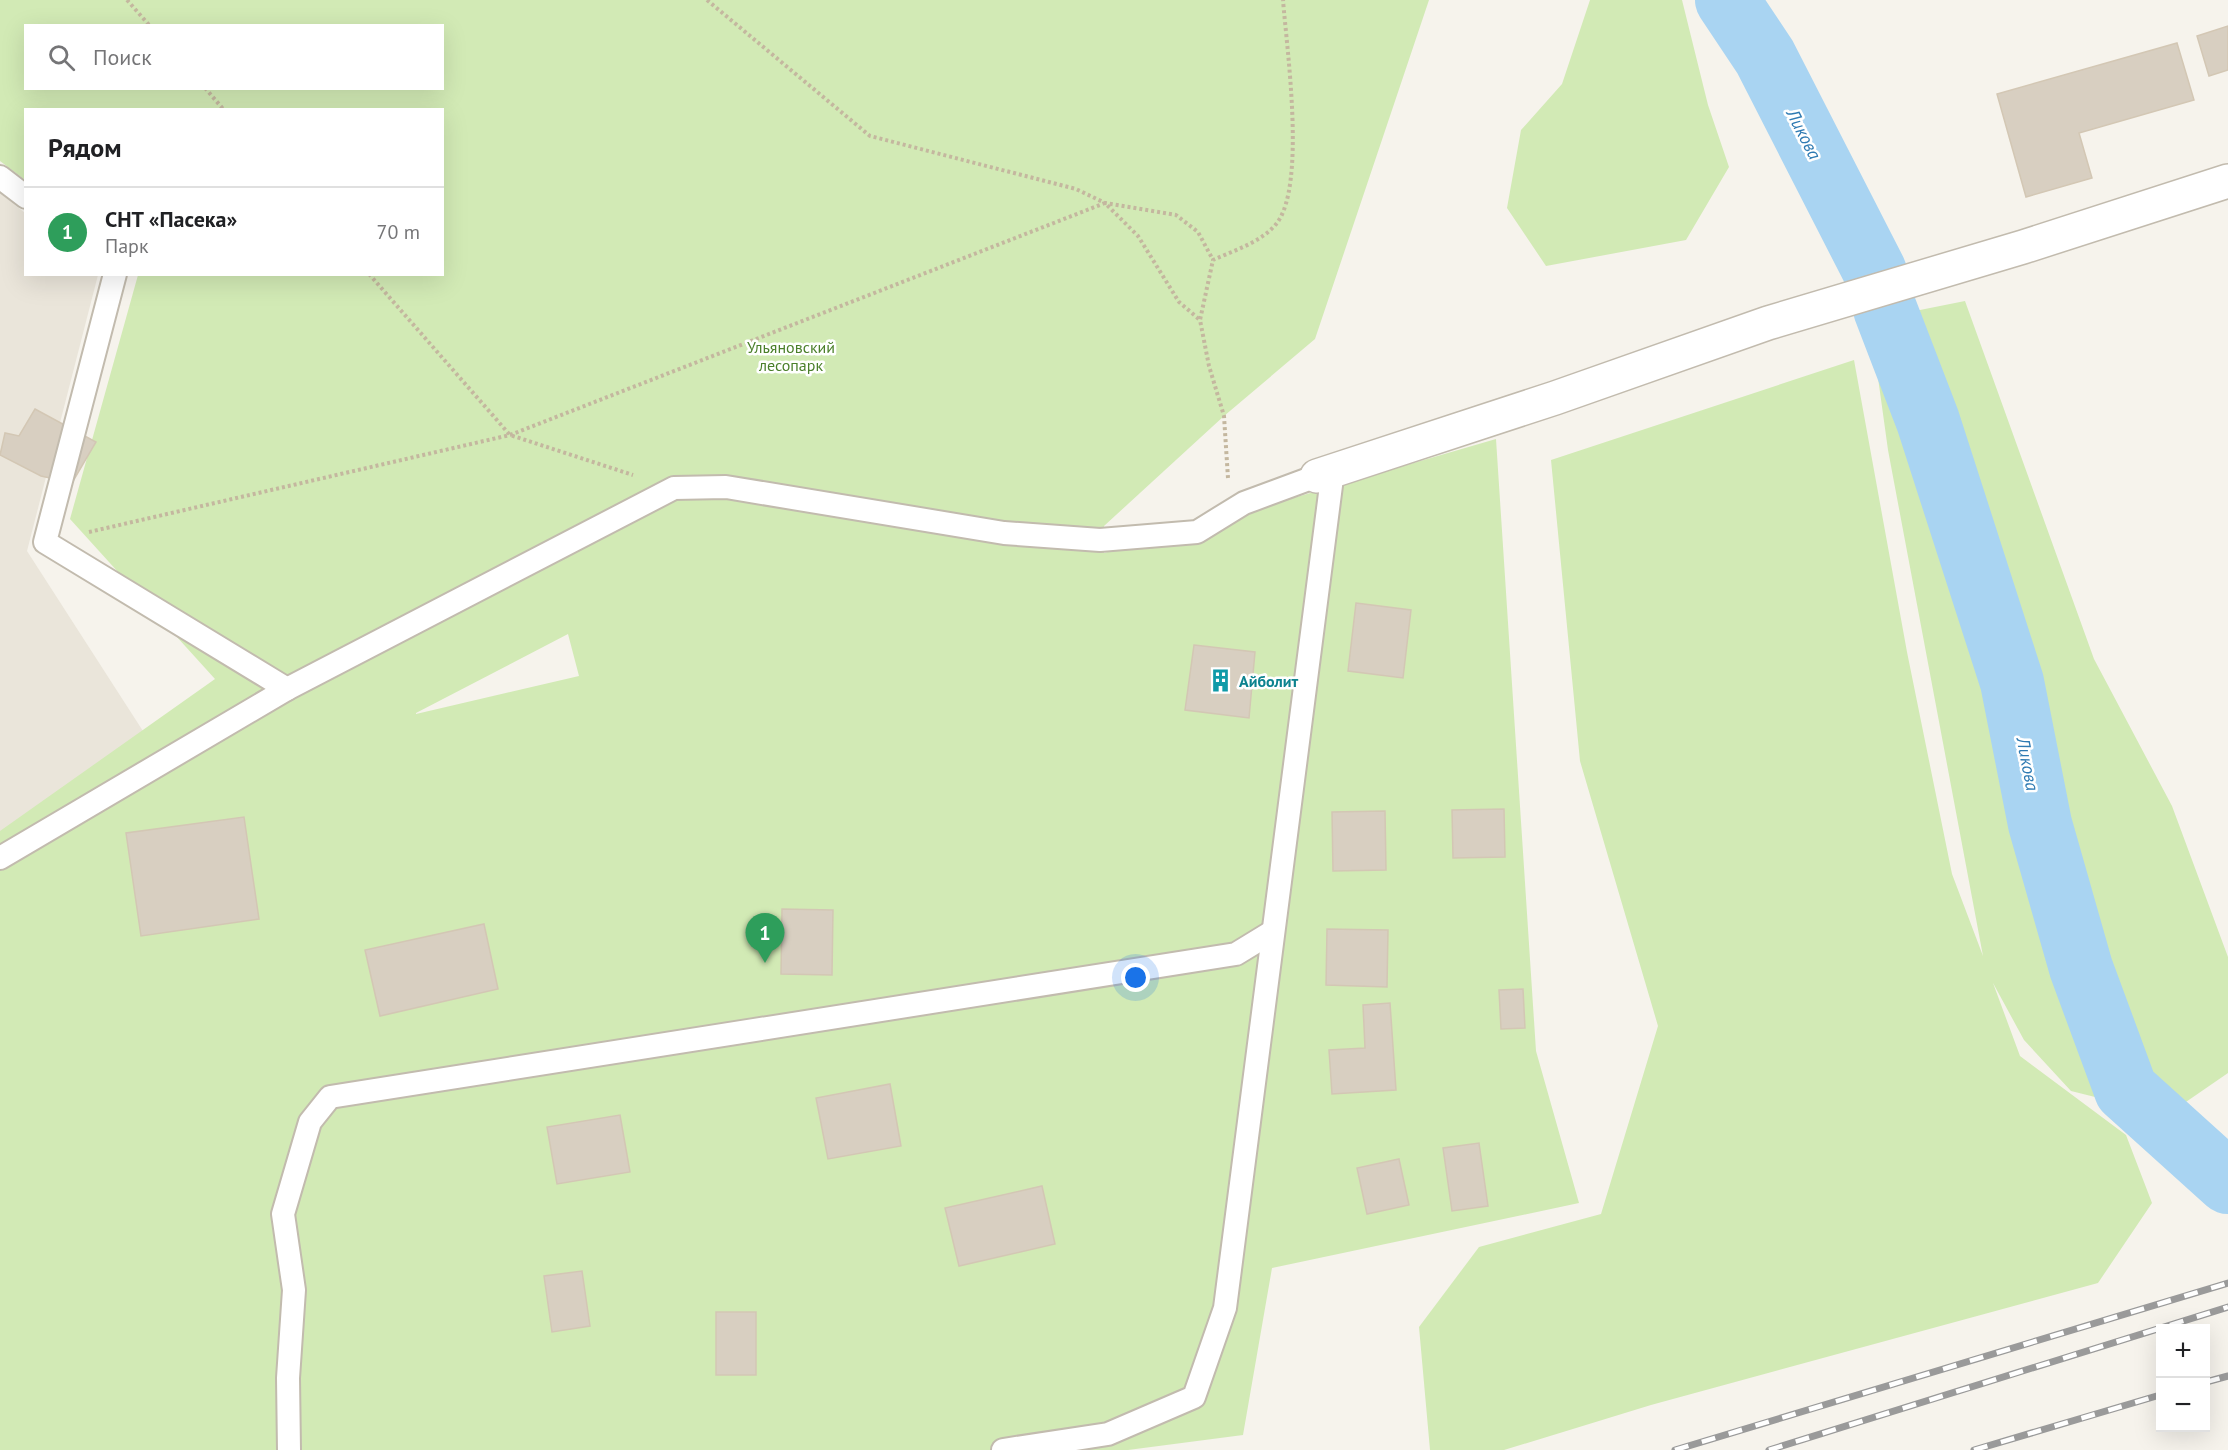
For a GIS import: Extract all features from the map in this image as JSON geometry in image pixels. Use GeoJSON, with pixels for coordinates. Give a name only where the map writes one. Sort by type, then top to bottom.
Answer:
{"type":"FeatureCollection","features":[{"type":"Feature","properties":{"kind":"street"},"geometry":{"type":"LineString","coordinates":[[1325,473],[1555,398],[1768,323],[2023,247],[2228,181]]}},
{"type":"Feature","properties":{"kind":"lane"},"geometry":{"type":"LineString","coordinates":[[0,177],[24,195]]}},
{"type":"Feature","properties":{"kind":"lane"},"geometry":{"type":"LineString","coordinates":[[114,276],[45,542],[287,689]]}},
{"type":"Feature","properties":{"kind":"lane"},"geometry":{"type":"LineString","coordinates":[[0,858],[287,689],[674,488],[726,487],[1004,533],[1100,540],[1197,532],[1244,503],[1325,473],[1272,932],[1225,1308],[1194,1397],[1108,1434],[1003,1450]]}},
{"type":"Feature","properties":{"kind":"lane"},"geometry":{"type":"LineString","coordinates":[[289,1450],[288,1378],[294,1290],[283,1214],[310,1122],[330,1097],[1236,954],[1272,932]]}},
{"type":"Feature","properties":{"kind":"path"},"geometry":{"type":"LineString","coordinates":[[128,0],[148,24]]}},
{"type":"Feature","properties":{"kind":"path"},"geometry":{"type":"LineString","coordinates":[[708,0],[870,136],[1076,189],[1105,203],[1176,215],[1198,232],[1213,260],[1200,320],[1209,366],[1224,416],[1229,484],[1244,503]]}},
{"type":"Feature","properties":{"kind":"path"},"geometry":{"type":"LineString","coordinates":[[1213,260],[1263,236],[1277,222],[1286,202],[1293,162],[1283,0]]}},
{"type":"Feature","properties":{"kind":"path"},"geometry":{"type":"LineString","coordinates":[[207,90],[222,108]]}},
{"type":"Feature","properties":{"kind":"path"},"geometry":{"type":"LineString","coordinates":[[1105,203],[1138,236],[1179,302],[1200,320]]}},
{"type":"Feature","properties":{"kind":"path"},"geometry":{"type":"LineString","coordinates":[[45,542],[510,435],[1105,203]]}},
{"type":"Feature","properties":{"kind":"path"},"geometry":{"type":"LineString","coordinates":[[371,276],[510,435],[674,488]]}},
{"type":"Feature","properties":{"kind":"shaded area"},"geometry":{"type":"Polygon","coordinates":[[[0,193],[24,212],[24,276],[98,276],[27,551],[170,773],[0,875],[0,193]]]}},
{"type":"Feature","properties":{"kind":"green space","name":"Ульяновский лесопарк"},"geometry":{"type":"Polygon","coordinates":[[[0,0],[1429,0],[1315,339],[1224,416],[1104,526],[1104,553],[1496,439],[1536,1051],[1579,1203],[1272,1268],[1243,1435],[1128,1450],[0,1450],[0,831],[215,679],[70,519],[138,276],[444,276],[444,108],[24,108],[24,179],[0,161],[0,0]],[[568,634],[416,714],[579,676],[568,634]]]}},
{"type":"Feature","properties":{"kind":"green space"},"geometry":{"type":"Polygon","coordinates":[[[1590,0],[1682,0],[1708,105],[1729,167],[1686,240],[1546,266],[1507,208],[1521,130],[1562,84],[1590,0]]]}},
{"type":"Feature","properties":{"kind":"green space"},"geometry":{"type":"Polygon","coordinates":[[[1965,301],[2094,659],[2172,806],[2228,957],[2228,1073],[2167,1115],[2071,1091],[2024,1040],[1993,983],[2020,1056],[2126,1135],[2152,1203],[2098,1283],[1651,1405],[1504,1450],[1430,1450],[1419,1327],[1479,1247],[1601,1214],[1658,1026],[1580,761],[1551,460],[1854,360],[1907,652],[1952,874],[1983,956],[1888,450],[1870,320],[1965,301]]]}},
{"type":"Feature","properties":{"kind":"building"},"geometry":{"type":"Polygon","coordinates":[[[2228,26],[2228,70],[2209,76],[2197,36],[2228,26]]]}},
{"type":"Feature","properties":{"kind":"building"},"geometry":{"type":"Polygon","coordinates":[[[2177,43],[2194,100],[2079,133],[2092,178],[2026,197],[1997,94],[2177,43]]]}},
{"type":"Feature","properties":{"kind":"building"},"geometry":{"type":"Polygon","coordinates":[[[35,409],[96,442],[72,483],[41,476],[0,455],[5,433],[19,436],[35,409]]]}},
{"type":"Feature","properties":{"kind":"building"},"geometry":{"type":"Polygon","coordinates":[[[1356,603],[1411,610],[1403,678],[1348,671],[1356,603]]]}},
{"type":"Feature","properties":{"kind":"building","name":"Айболит"},"geometry":{"type":"Polygon","coordinates":[[[1194,645],[1255,652],[1249,718],[1185,710],[1194,645]]]}},
{"type":"Feature","properties":{"kind":"building"},"geometry":{"type":"Polygon","coordinates":[[[1504,809],[1505,857],[1453,858],[1452,810],[1504,809]]]}},
{"type":"Feature","properties":{"kind":"building"},"geometry":{"type":"Polygon","coordinates":[[[1385,811],[1386,870],[1333,871],[1332,812],[1385,811]]]}},
{"type":"Feature","properties":{"kind":"building"},"geometry":{"type":"Polygon","coordinates":[[[244,817],[259,919],[141,936],[126,833],[244,817]]]}},
{"type":"Feature","properties":{"kind":"building"},"geometry":{"type":"Polygon","coordinates":[[[782,909],[833,910],[832,975],[781,974],[782,909]]]}},
{"type":"Feature","properties":{"kind":"building"},"geometry":{"type":"Polygon","coordinates":[[[484,924],[498,989],[380,1016],[365,950],[484,924]]]}},
{"type":"Feature","properties":{"kind":"building"},"geometry":{"type":"Polygon","coordinates":[[[1327,929],[1388,930],[1387,987],[1326,985],[1327,929]]]}},
{"type":"Feature","properties":{"kind":"building"},"geometry":{"type":"Polygon","coordinates":[[[1523,989],[1525,1028],[1501,1029],[1499,990],[1523,989]]]}},
{"type":"Feature","properties":{"kind":"building"},"geometry":{"type":"Polygon","coordinates":[[[1390,1003],[1396,1090],[1332,1094],[1329,1050],[1365,1048],[1363,1005],[1390,1003]]]}},
{"type":"Feature","properties":{"kind":"building"},"geometry":{"type":"Polygon","coordinates":[[[890,1084],[901,1146],[828,1159],[816,1098],[890,1084]]]}},
{"type":"Feature","properties":{"kind":"building"},"geometry":{"type":"Polygon","coordinates":[[[620,1115],[630,1172],[557,1184],[547,1127],[620,1115]]]}},
{"type":"Feature","properties":{"kind":"building"},"geometry":{"type":"Polygon","coordinates":[[[1479,1143],[1488,1206],[1452,1211],[1443,1148],[1479,1143]]]}},
{"type":"Feature","properties":{"kind":"building"},"geometry":{"type":"Polygon","coordinates":[[[1399,1159],[1409,1205],[1367,1214],[1357,1168],[1399,1159]]]}},
{"type":"Feature","properties":{"kind":"building"},"geometry":{"type":"Polygon","coordinates":[[[1042,1186],[1055,1244],[959,1266],[945,1208],[1042,1186]]]}},
{"type":"Feature","properties":{"kind":"building"},"geometry":{"type":"Polygon","coordinates":[[[582,1271],[590,1326],[552,1332],[544,1276],[582,1271]]]}},
{"type":"Feature","properties":{"kind":"building"},"geometry":{"type":"Polygon","coordinates":[[[716,1312],[756,1312],[756,1375],[716,1375],[716,1312]]]}},
{"type":"Feature","properties":{"kind":"waterway","name":"Ликова"},"geometry":{"type":"LineString","coordinates":[[1727,0],[1765,57],[1875,272]]}},
{"type":"Feature","properties":{"kind":"waterway","name":"Ликова"},"geometry":{"type":"LineString","coordinates":[[1885,309],[1928,421],[2012,682],[2040,824],[2081,968],[2126,1090],[2228,1182]]}},
{"type":"Feature","properties":{"kind":"railway"},"geometry":{"type":"LineString","coordinates":[[1675,1450],[2228,1283]]}},
{"type":"Feature","properties":{"kind":"railway"},"geometry":{"type":"LineString","coordinates":[[1769,1450],[2228,1307]]}},
{"type":"Feature","properties":{"kind":"railway"},"geometry":{"type":"LineString","coordinates":[[2210,1381],[2228,1376]]}},
{"type":"Feature","properties":{"kind":"railway"},"geometry":{"type":"LineString","coordinates":[[1974,1450],[2156,1396]]}},
{"type":"Feature","properties":{"kind":"place","name":"Айболит"},"geometry":{"type":"Point","coordinates":[1221,681]}},
{"type":"Feature","properties":{"kind":"place","name":"СНТ «Пасека»"},"geometry":{"type":"Point","coordinates":[765,963]}}]}
